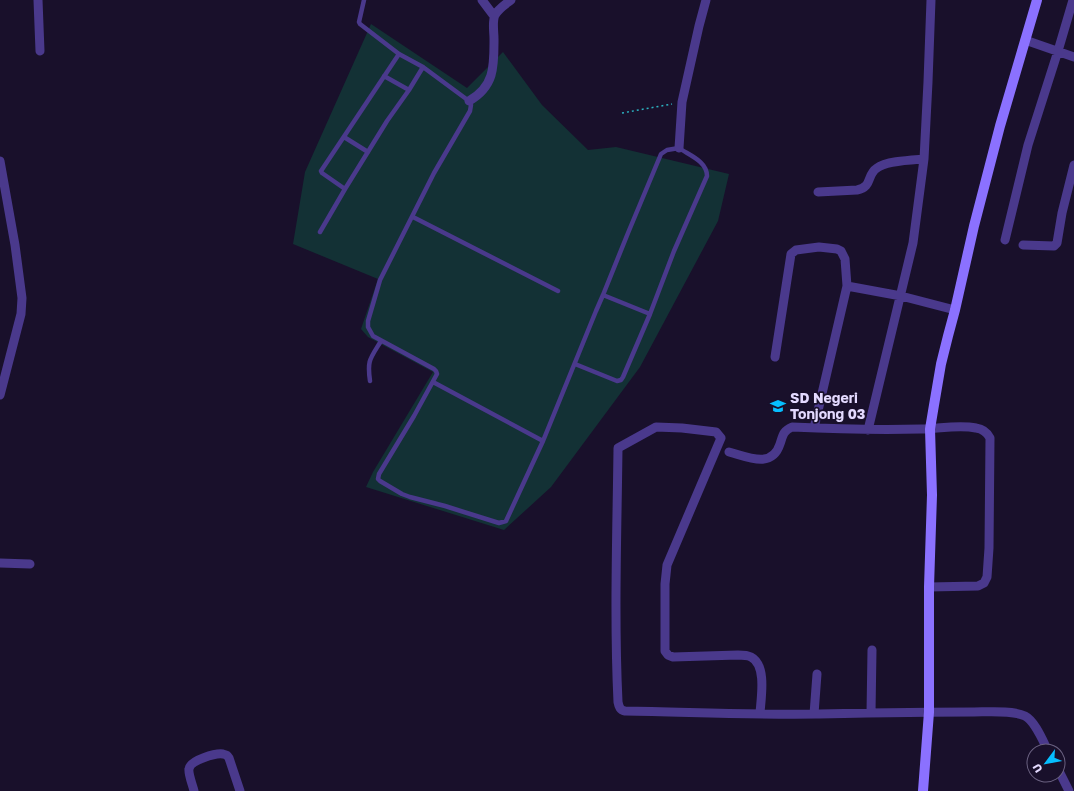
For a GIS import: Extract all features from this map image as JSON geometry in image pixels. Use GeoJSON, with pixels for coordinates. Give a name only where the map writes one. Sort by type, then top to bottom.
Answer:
{"type":"FeatureCollection","features":[{"type":"Feature","properties":{"kind":"street"},"geometry":{"type":"LineString","coordinates":[[38,0],[40,51]]}},
{"type":"Feature","properties":{"kind":"street"},"geometry":{"type":"LineString","coordinates":[[469,101],[484,90],[489,82],[492,72],[494,16],[482,0]]}},
{"type":"Feature","properties":{"kind":"street"},"geometry":{"type":"LineString","coordinates":[[494,16],[511,0]]}},
{"type":"Feature","properties":{"kind":"street"},"geometry":{"type":"LineString","coordinates":[[679,148],[682,102],[706,0]]}},
{"type":"Feature","properties":{"kind":"street"},"geometry":{"type":"LineString","coordinates":[[868,430],[913,243],[924,159],[931,0]]}},
{"type":"Feature","properties":{"kind":"street"},"geometry":{"type":"LineString","coordinates":[[923,791],[929,712],[929,587],[932,495],[930,429],[935,394],[974,226],[1000,126],[1037,0]]}},
{"type":"Feature","properties":{"kind":"street"},"geometry":{"type":"LineString","coordinates":[[1005,240],[1028,145],[1073,0]]}},
{"type":"Feature","properties":{"kind":"street"},"geometry":{"type":"LineString","coordinates":[[1025,40],[1074,57]]}},
{"type":"Feature","properties":{"kind":"street"},"geometry":{"type":"LineString","coordinates":[[818,192],[864,189],[874,170],[881,165],[924,159]]}},
{"type":"Feature","properties":{"kind":"street"},"geometry":{"type":"LineString","coordinates":[[0,161],[15,246],[22,298],[21,314],[0,395]]}},
{"type":"Feature","properties":{"kind":"street"},"geometry":{"type":"LineString","coordinates":[[1023,245],[1054,246],[1057,243],[1062,213],[1074,165]]}},
{"type":"Feature","properties":{"kind":"street"},"geometry":{"type":"LineString","coordinates":[[775,357],[790,256],[796,250],[819,247],[837,249],[841,251],[846,259],[847,286],[814,428]]}},
{"type":"Feature","properties":{"kind":"street"},"geometry":{"type":"LineString","coordinates":[[847,286],[901,296],[955,310]]}},
{"type":"Feature","properties":{"kind":"street"},"geometry":{"type":"LineString","coordinates":[[729,452],[751,458],[768,458],[776,453],[783,434],[786,430],[792,427],[868,430],[930,429],[968,426],[983,430],[989,436],[990,447],[989,548],[987,577],[984,583],[978,586],[929,587]]}},
{"type":"Feature","properties":{"kind":"street"},"geometry":{"type":"LineString","coordinates":[[760,713],[762,676],[757,663],[752,657],[738,655],[677,658],[668,656],[665,651],[665,584],[667,565],[721,438],[716,432],[656,427],[618,448],[616,608],[618,705],[620,708],[625,711],[814,714],[929,712],[1021,714],[1029,718],[1044,743]]}},
{"type":"Feature","properties":{"kind":"street"},"geometry":{"type":"LineString","coordinates":[[0,563],[30,564]]}},
{"type":"Feature","properties":{"kind":"street"},"geometry":{"type":"LineString","coordinates":[[871,713],[872,650]]}},
{"type":"Feature","properties":{"kind":"street"},"geometry":{"type":"LineString","coordinates":[[814,714],[817,674]]}},
{"type":"Feature","properties":{"kind":"street"},"geometry":{"type":"LineString","coordinates":[[194,791],[189,770],[191,764],[198,760],[219,754],[226,755],[229,758],[240,791]]}},
{"type":"Feature","properties":{"kind":"lane"},"geometry":{"type":"LineString","coordinates":[[364,0],[359,23],[399,54],[423,67],[469,101],[471,105],[470,111],[434,173],[380,280],[368,322],[368,327],[373,336],[434,369],[437,374],[378,476],[378,479],[402,494],[416,499],[445,506],[499,523],[504,522],[508,518],[543,441],[661,154],[667,150],[679,148],[703,164],[707,172],[707,176],[674,251],[650,314],[623,377],[621,380],[616,381],[575,364]]}},
{"type":"Feature","properties":{"kind":"lane"},"geometry":{"type":"LineString","coordinates":[[345,189],[321,172],[399,54]]}},
{"type":"Feature","properties":{"kind":"lane"},"geometry":{"type":"LineString","coordinates":[[320,232],[387,121],[423,67]]}},
{"type":"Feature","properties":{"kind":"lane"},"geometry":{"type":"LineString","coordinates":[[384,76],[409,90]]}},
{"type":"Feature","properties":{"kind":"lane"},"geometry":{"type":"LineString","coordinates":[[344,137],[368,152]]}},
{"type":"Feature","properties":{"kind":"lane"},"geometry":{"type":"LineString","coordinates":[[413,216],[558,291]]}},
{"type":"Feature","properties":{"kind":"lane"},"geometry":{"type":"LineString","coordinates":[[603,295],[650,314]]}},
{"type":"Feature","properties":{"kind":"lane"},"geometry":{"type":"LineString","coordinates":[[370,381],[368,365],[369,360],[381,341]]}},
{"type":"Feature","properties":{"kind":"lane"},"geometry":{"type":"LineString","coordinates":[[433,382],[543,441]]}},
{"type":"Feature","properties":{"kind":"path"},"geometry":{"type":"LineString","coordinates":[[622,113],[682,102]]}},
{"type":"Feature","properties":{"kind":"green space"},"geometry":{"type":"Polygon","coordinates":[[[371,24],[467,88],[503,52],[542,105],[588,150],[616,147],[729,174],[718,221],[640,367],[551,487],[504,530],[366,487],[373,472],[433,372],[368,337],[361,329],[378,279],[293,244],[305,172],[371,24]]]}},
{"type":"Feature","properties":{"kind":"place","name":"SD Negeri Tonjong 03"},"geometry":{"type":"Point","coordinates":[778,406]}}]}
